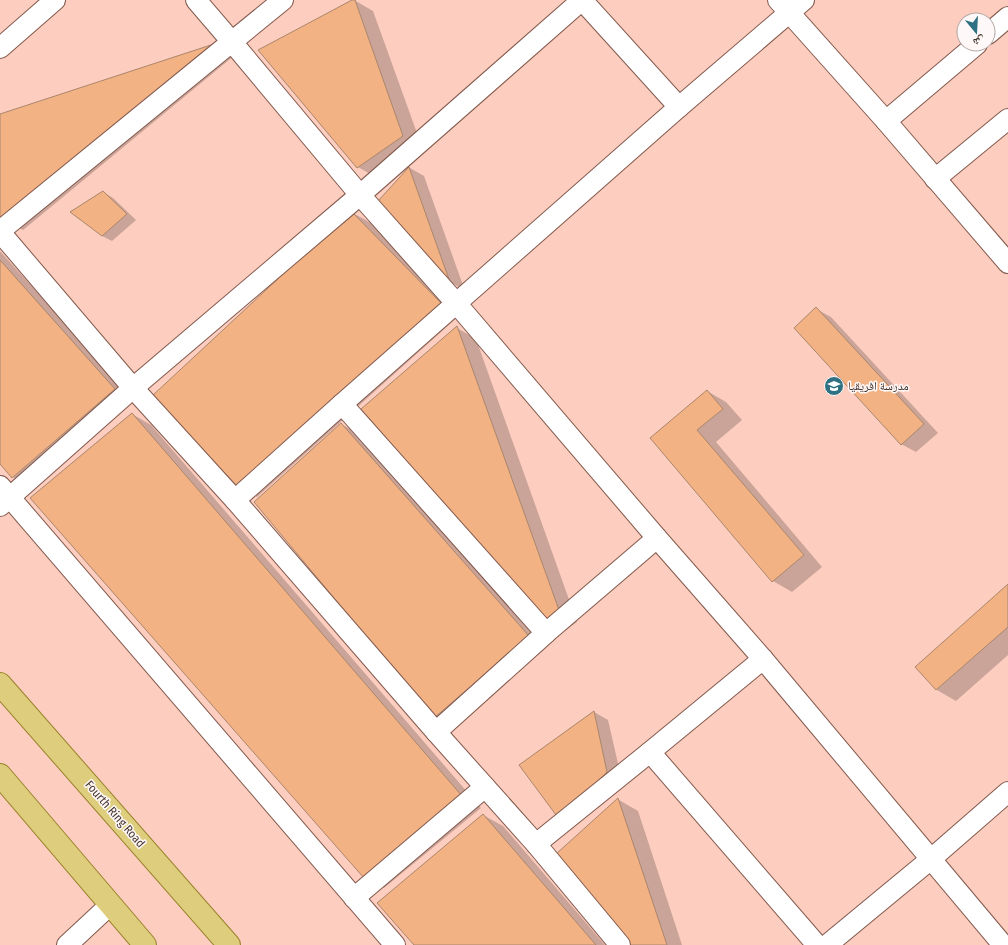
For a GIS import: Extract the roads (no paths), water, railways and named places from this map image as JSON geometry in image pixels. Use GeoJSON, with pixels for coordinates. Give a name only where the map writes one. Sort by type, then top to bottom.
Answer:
{"type":"FeatureCollection","features":[{"type":"Feature","properties":{"kind":"main road","name":"Fourth Ring Road"},"geometry":{"type":"LineString","coordinates":[[0,684],[229,945]]}},
{"type":"Feature","properties":{"kind":"main road"},"geometry":{"type":"LineString","coordinates":[[0,775],[145,945]]}},
{"type":"Feature","properties":{"kind":"street"},"geometry":{"type":"LineString","coordinates":[[0,48],[55,0]]}},
{"type":"Feature","properties":{"kind":"street"},"geometry":{"type":"LineString","coordinates":[[196,0],[360,195],[456,303],[657,538],[763,659],[1003,945]]}},
{"type":"Feature","properties":{"kind":"street"},"geometry":{"type":"LineString","coordinates":[[283,0],[0,232],[133,388],[235,500],[436,732],[536,844],[620,945]]}},
{"type":"Feature","properties":{"kind":"street"},"geometry":{"type":"LineString","coordinates":[[395,945],[3,496],[133,388],[360,195],[582,0],[679,106]]}},
{"type":"Feature","properties":{"kind":"street"},"geometry":{"type":"LineString","coordinates":[[235,500],[679,106],[783,6],[804,0]]}},
{"type":"Feature","properties":{"kind":"street"},"geometry":{"type":"LineString","coordinates":[[783,6],[886,121],[1008,263]]}},
{"type":"Feature","properties":{"kind":"street"},"geometry":{"type":"LineString","coordinates":[[996,27],[1008,17]]}},
{"type":"Feature","properties":{"kind":"street"},"geometry":{"type":"LineString","coordinates":[[886,121],[968,52]]}},
{"type":"Feature","properties":{"kind":"street"},"geometry":{"type":"LineString","coordinates":[[935,179],[1008,119]]}},
{"type":"Feature","properties":{"kind":"street"},"geometry":{"type":"LineString","coordinates":[[342,404],[546,632]]}},
{"type":"Feature","properties":{"kind":"street"},"geometry":{"type":"LineString","coordinates":[[436,732],[546,632],[657,538]]}},
{"type":"Feature","properties":{"kind":"street"},"geometry":{"type":"LineString","coordinates":[[536,844],[763,659]]}},
{"type":"Feature","properties":{"kind":"street"},"geometry":{"type":"LineString","coordinates":[[650,752],[817,945]]}},
{"type":"Feature","properties":{"kind":"street"},"geometry":{"type":"LineString","coordinates":[[354,898],[485,787]]}},
{"type":"Feature","properties":{"kind":"street"},"geometry":{"type":"LineString","coordinates":[[826,945],[931,859],[1008,792]]}},
{"type":"Feature","properties":{"kind":"street"},"geometry":{"type":"LineString","coordinates":[[67,945],[110,905]]}},
{"type":"Feature","properties":{"kind":"place","name":"مدرسة افريقيا"},"geometry":{"type":"Point","coordinates":[834,386]}}]}
